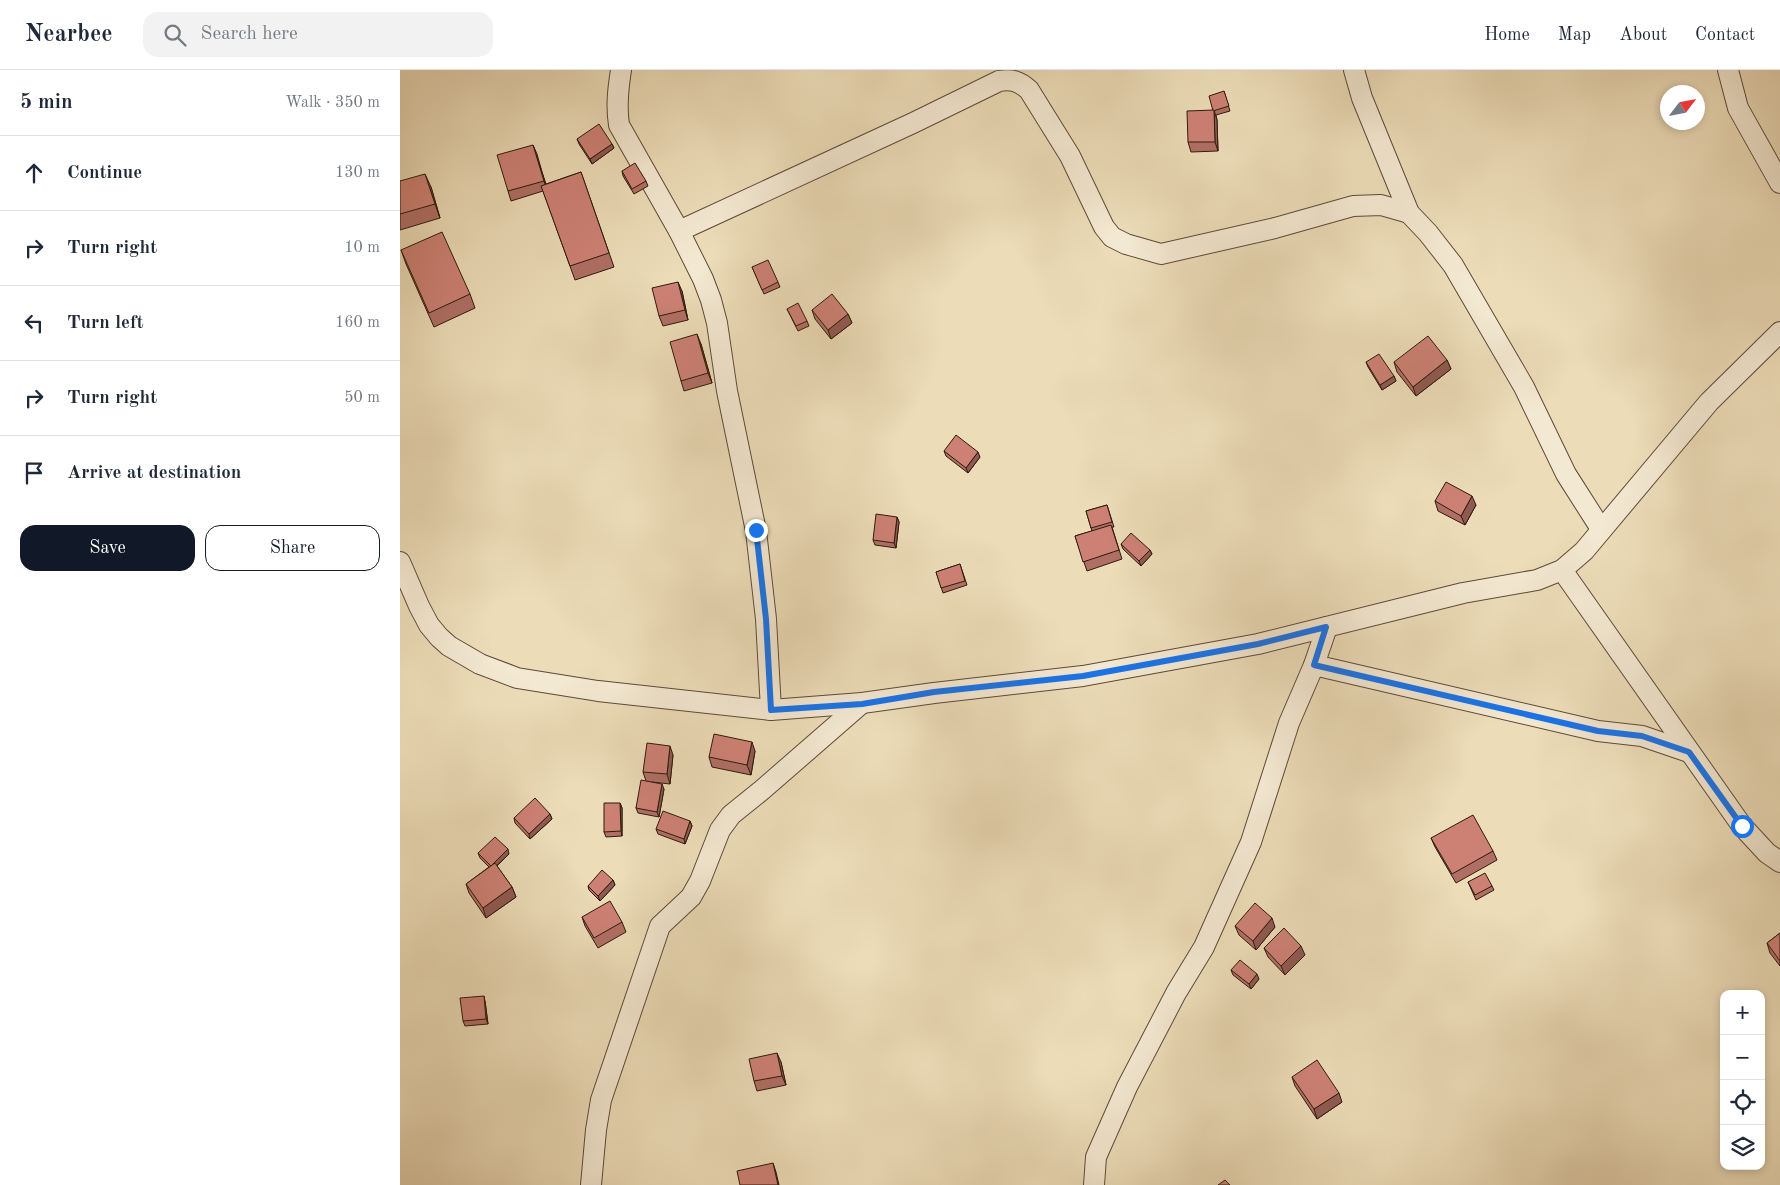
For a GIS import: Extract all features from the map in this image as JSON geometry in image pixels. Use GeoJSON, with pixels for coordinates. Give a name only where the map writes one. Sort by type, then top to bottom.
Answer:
{"type":"FeatureCollection","features":[{"type":"Feature","properties":{"kind":"street"},"geometry":{"type":"LineString","coordinates":[[621,70],[617,96],[619,125],[679,231],[703,279],[718,323],[727,391],[756,530],[766,619],[771,710]]}},
{"type":"Feature","properties":{"kind":"street"},"geometry":{"type":"LineString","coordinates":[[1354,70],[1374,130],[1409,214],[1428,233],[1452,265],[1524,387],[1566,474],[1601,530]]}},
{"type":"Feature","properties":{"kind":"street"},"geometry":{"type":"LineString","coordinates":[[1728,70],[1738,108],[1780,183]]}},
{"type":"Feature","properties":{"kind":"street"},"geometry":{"type":"LineString","coordinates":[[679,231],[1000,81],[1010,79],[1020,83],[1029,90],[1070,156],[1104,227],[1112,237],[1126,244],[1161,254],[1275,228],[1353,206],[1381,205],[1409,214]]}},
{"type":"Feature","properties":{"kind":"street"},"geometry":{"type":"LineString","coordinates":[[400,562],[419,606],[429,625],[439,637],[449,646],[480,664],[517,678],[598,691],[771,710],[862,704],[934,692],[1083,676],[1258,644],[1463,593],[1537,580],[1562,570],[1584,552],[1709,402],[1780,332]]}},
{"type":"Feature","properties":{"kind":"street"},"geometry":{"type":"LineString","coordinates":[[1562,570],[1742,826],[1767,853],[1780,862]]}},
{"type":"Feature","properties":{"kind":"street"},"geometry":{"type":"LineString","coordinates":[[1094,1185],[1096,1157],[1127,1087],[1176,993],[1204,947],[1251,842],[1289,723],[1314,665],[1326,627]]}},
{"type":"Feature","properties":{"kind":"street"},"geometry":{"type":"LineString","coordinates":[[1314,665],[1598,731],[1642,736],[1689,752]]}},
{"type":"Feature","properties":{"kind":"street"},"geometry":{"type":"LineString","coordinates":[[591,1185],[601,1100],[660,926],[691,897],[700,882],[720,830],[731,815],[862,704]]}},
{"type":"Feature","properties":{"kind":"building"},"geometry":{"type":"Polygon","coordinates":[[[1224,91],[1229,106],[1213,111],[1209,96],[1224,91]]]}},
{"type":"Feature","properties":{"kind":"building"},"geometry":{"type":"Polygon","coordinates":[[[1214,110],[1215,142],[1188,142],[1187,111],[1214,110]]]}},
{"type":"Feature","properties":{"kind":"building"},"geometry":{"type":"Polygon","coordinates":[[[599,124],[612,144],[590,159],[577,139],[599,124]]]}},
{"type":"Feature","properties":{"kind":"building"},"geometry":{"type":"Polygon","coordinates":[[[533,145],[544,181],[508,191],[497,155],[533,145]]]}},
{"type":"Feature","properties":{"kind":"building"},"geometry":{"type":"Polygon","coordinates":[[[635,163],[646,181],[632,189],[622,171],[635,163]]]}},
{"type":"Feature","properties":{"kind":"building"},"geometry":{"type":"Polygon","coordinates":[[[581,172],[609,253],[570,266],[541,186],[581,172]]]}},
{"type":"Feature","properties":{"kind":"building"},"geometry":{"type":"Polygon","coordinates":[[[425,174],[435,204],[400,214],[400,181],[425,174]]]}},
{"type":"Feature","properties":{"kind":"building"},"geometry":{"type":"Polygon","coordinates":[[[442,232],[470,294],[429,313],[401,250],[442,232]]]}},
{"type":"Feature","properties":{"kind":"building"},"geometry":{"type":"Polygon","coordinates":[[[768,260],[778,282],[762,290],[752,267],[768,260]]]}},
{"type":"Feature","properties":{"kind":"building"},"geometry":{"type":"Polygon","coordinates":[[[678,282],[685,310],[659,316],[652,288],[678,282]]]}},
{"type":"Feature","properties":{"kind":"building"},"geometry":{"type":"Polygon","coordinates":[[[832,294],[848,314],[828,330],[812,310],[832,294]]]}},
{"type":"Feature","properties":{"kind":"building"},"geometry":{"type":"Polygon","coordinates":[[[798,303],[807,321],[796,326],[787,309],[798,303]]]}},
{"type":"Feature","properties":{"kind":"building"},"geometry":{"type":"Polygon","coordinates":[[[697,334],[708,373],[681,381],[670,342],[697,334]]]}},
{"type":"Feature","properties":{"kind":"building"},"geometry":{"type":"Polygon","coordinates":[[[1428,336],[1447,360],[1413,387],[1394,362],[1428,336]]]}},
{"type":"Feature","properties":{"kind":"building"},"geometry":{"type":"Polygon","coordinates":[[[1379,354],[1394,376],[1380,385],[1366,362],[1379,354]]]}},
{"type":"Feature","properties":{"kind":"building"},"geometry":{"type":"Polygon","coordinates":[[[956,435],[978,452],[966,468],[944,451],[956,435]]]}},
{"type":"Feature","properties":{"kind":"building"},"geometry":{"type":"Polygon","coordinates":[[[1446,482],[1472,496],[1461,516],[1435,501],[1446,482]]]}},
{"type":"Feature","properties":{"kind":"building"},"geometry":{"type":"Polygon","coordinates":[[[1107,505],[1112,522],[1091,528],[1086,511],[1107,505]]]}},
{"type":"Feature","properties":{"kind":"building"},"geometry":{"type":"Polygon","coordinates":[[[876,514],[897,517],[894,543],[873,540],[876,514]]]}},
{"type":"Feature","properties":{"kind":"building"},"geometry":{"type":"Polygon","coordinates":[[[1111,525],[1119,550],[1083,562],[1075,536],[1111,525]]]}},
{"type":"Feature","properties":{"kind":"building"},"geometry":{"type":"Polygon","coordinates":[[[1131,533],[1150,550],[1139,561],[1121,544],[1131,533]]]}},
{"type":"Feature","properties":{"kind":"building"},"geometry":{"type":"Polygon","coordinates":[[[960,564],[965,581],[941,588],[936,572],[960,564]]]}},
{"type":"Feature","properties":{"kind":"building"},"geometry":{"type":"Polygon","coordinates":[[[714,734],[752,742],[747,765],[709,757],[714,734]]]}},
{"type":"Feature","properties":{"kind":"building"},"geometry":{"type":"Polygon","coordinates":[[[647,743],[670,746],[667,774],[643,772],[647,743]]]}},
{"type":"Feature","properties":{"kind":"building"},"geometry":{"type":"Polygon","coordinates":[[[641,780],[662,784],[657,812],[636,808],[641,780]]]}},
{"type":"Feature","properties":{"kind":"building"},"geometry":{"type":"Polygon","coordinates":[[[535,798],[550,814],[529,834],[514,818],[535,798]]]}},
{"type":"Feature","properties":{"kind":"building"},"geometry":{"type":"Polygon","coordinates":[[[604,803],[620,803],[621,831],[604,832],[604,803]]]}},
{"type":"Feature","properties":{"kind":"building"},"geometry":{"type":"Polygon","coordinates":[[[663,811],[690,821],[684,839],[656,829],[663,811]]]}},
{"type":"Feature","properties":{"kind":"building"},"geometry":{"type":"Polygon","coordinates":[[[1473,815],[1493,851],[1452,874],[1431,838],[1473,815]]]}},
{"type":"Feature","properties":{"kind":"building"},"geometry":{"type":"Polygon","coordinates":[[[495,837],[508,849],[491,866],[478,853],[495,837]]]}},
{"type":"Feature","properties":{"kind":"building"},"geometry":{"type":"Polygon","coordinates":[[[495,863],[512,887],[483,908],[466,884],[495,863]]]}},
{"type":"Feature","properties":{"kind":"building"},"geometry":{"type":"Polygon","coordinates":[[[602,870],[613,880],[598,896],[588,886],[602,870]]]}},
{"type":"Feature","properties":{"kind":"building"},"geometry":{"type":"Polygon","coordinates":[[[1485,873],[1492,886],[1475,895],[1468,882],[1485,873]]]}},
{"type":"Feature","properties":{"kind":"building"},"geometry":{"type":"Polygon","coordinates":[[[610,901],[622,922],[594,938],[582,917],[610,901]]]}},
{"type":"Feature","properties":{"kind":"building"},"geometry":{"type":"Polygon","coordinates":[[[1255,903],[1272,918],[1253,941],[1235,926],[1255,903]]]}},
{"type":"Feature","properties":{"kind":"building"},"geometry":{"type":"Polygon","coordinates":[[[1284,928],[1301,946],[1281,966],[1264,948],[1284,928]]]}},
{"type":"Feature","properties":{"kind":"building"},"geometry":{"type":"Polygon","coordinates":[[[1780,933],[1780,961],[1767,943],[1780,933]]]}},
{"type":"Feature","properties":{"kind":"building"},"geometry":{"type":"Polygon","coordinates":[[[1240,960],[1257,974],[1249,984],[1231,970],[1240,960]]]}},
{"type":"Feature","properties":{"kind":"building"},"geometry":{"type":"Polygon","coordinates":[[[484,996],[486,1019],[463,1021],[460,998],[484,996]]]}},
{"type":"Feature","properties":{"kind":"building"},"geometry":{"type":"Polygon","coordinates":[[[777,1053],[782,1076],[754,1081],[749,1059],[777,1053]]]}},
{"type":"Feature","properties":{"kind":"building"},"geometry":{"type":"Polygon","coordinates":[[[1317,1060],[1339,1093],[1314,1109],[1292,1077],[1317,1060]]]}},
{"type":"Feature","properties":{"kind":"building"},"geometry":{"type":"Polygon","coordinates":[[[773,1163],[778,1185],[740,1185],[737,1171],[773,1163]]]}},
{"type":"Feature","properties":{"kind":"building"},"geometry":{"type":"Polygon","coordinates":[[[1225,1180],[1230,1185],[1218,1185],[1225,1180]]]}},
{"type":"Feature","properties":{"kind":"route"},"geometry":{"type":"LineString","coordinates":[[756,530],[766,619],[771,710],[862,704],[934,692],[1083,676],[1258,644],[1326,627],[1314,665],[1598,731],[1642,736],[1689,752],[1742,826]]}}]}
